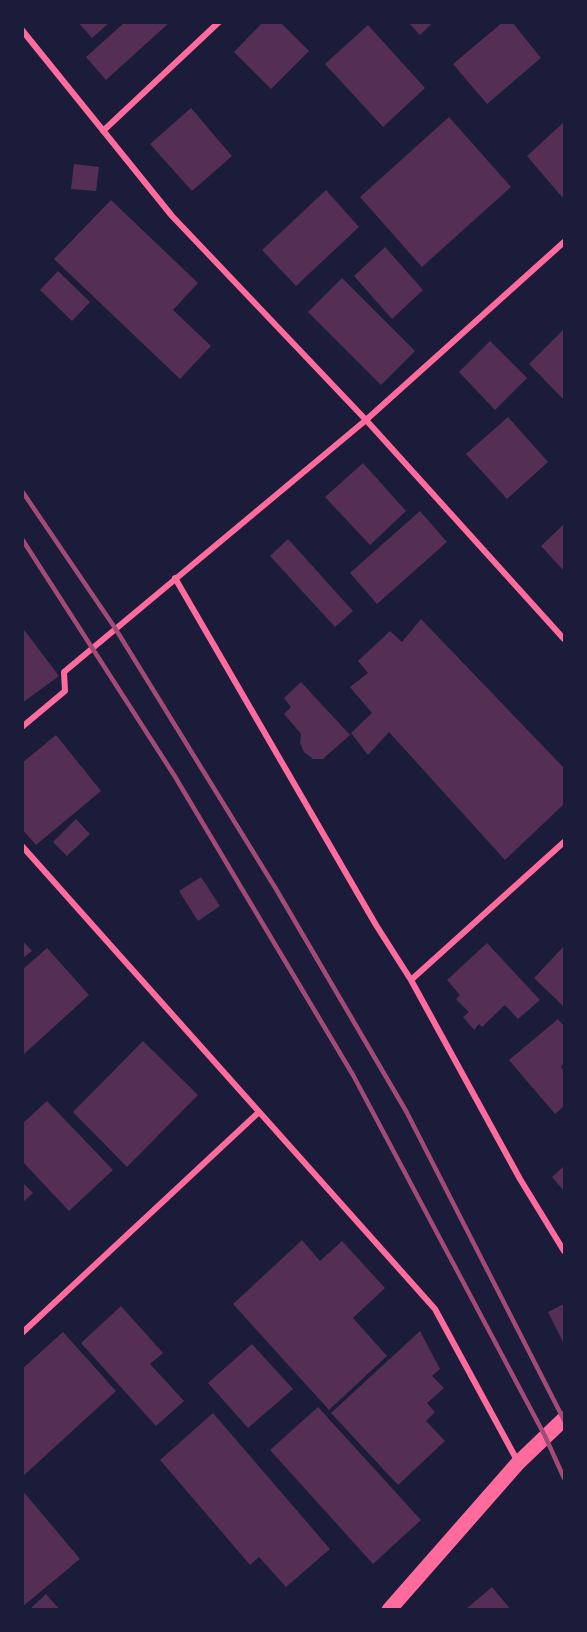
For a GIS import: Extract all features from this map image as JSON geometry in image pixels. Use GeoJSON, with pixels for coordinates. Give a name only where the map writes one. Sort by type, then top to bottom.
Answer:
{"type":"FeatureCollection","features":[{"type":"Feature","properties":{"kind":"main road"},"geometry":{"type":"LineString","coordinates":[[389,1610],[518,1462],[564,1419]]}},
{"type":"Feature","properties":{"kind":"street"},"geometry":{"type":"LineString","coordinates":[[103,131],[219,22]]}},
{"type":"Feature","properties":{"kind":"street"},"geometry":{"type":"LineString","coordinates":[[22,30],[172,216],[366,420],[564,639]]}},
{"type":"Feature","properties":{"kind":"street"},"geometry":{"type":"LineString","coordinates":[[22,727],[64,691],[64,672],[366,420],[564,242]]}},
{"type":"Feature","properties":{"kind":"street"},"geometry":{"type":"LineString","coordinates":[[175,578],[376,926],[411,981],[520,1179],[564,1251]]}},
{"type":"Feature","properties":{"kind":"street"},"geometry":{"type":"LineString","coordinates":[[411,981],[564,842]]}},
{"type":"Feature","properties":{"kind":"street"},"geometry":{"type":"LineString","coordinates":[[22,846],[435,1309],[518,1462]]}},
{"type":"Feature","properties":{"kind":"street"},"geometry":{"type":"LineString","coordinates":[[22,1332],[259,1112]]}},
{"type":"Feature","properties":{"kind":"building"},"geometry":{"type":"Polygon","coordinates":[[[78,22],[110,22],[92,38],[78,22]]]}},
{"type":"Feature","properties":{"kind":"building"},"geometry":{"type":"Polygon","coordinates":[[[125,22],[170,22],[106,80],[86,57],[125,22]]]}},
{"type":"Feature","properties":{"kind":"building"},"geometry":{"type":"Polygon","coordinates":[[[263,22],[280,22],[309,51],[271,89],[234,52],[263,22]]]}},
{"type":"Feature","properties":{"kind":"building"},"geometry":{"type":"Polygon","coordinates":[[[408,22],[433,22],[420,35],[408,22]]]}},
{"type":"Feature","properties":{"kind":"building"},"geometry":{"type":"Polygon","coordinates":[[[503,22],[512,22],[541,58],[487,104],[453,64],[503,22]]]}},
{"type":"Feature","properties":{"kind":"building"},"geometry":{"type":"Polygon","coordinates":[[[368,25],[425,88],[383,127],[325,64],[368,25]]]}},
{"type":"Feature","properties":{"kind":"building"},"geometry":{"type":"Polygon","coordinates":[[[191,108],[232,156],[192,191],[150,144],[191,108]]]}},
{"type":"Feature","properties":{"kind":"building"},"geometry":{"type":"Polygon","coordinates":[[[449,117],[511,187],[422,267],[360,197],[449,117]]]}},
{"type":"Feature","properties":{"kind":"building"},"geometry":{"type":"Polygon","coordinates":[[[564,122],[564,195],[562,197],[527,156],[564,122]]]}},
{"type":"Feature","properties":{"kind":"building"},"geometry":{"type":"Polygon","coordinates":[[[74,164],[99,167],[96,191],[71,189],[74,164]]]}},
{"type":"Feature","properties":{"kind":"building"},"geometry":{"type":"Polygon","coordinates":[[[326,190],[359,227],[296,286],[262,250],[326,190]]]}},
{"type":"Feature","properties":{"kind":"building"},"geometry":{"type":"Polygon","coordinates":[[[111,200],[198,283],[173,310],[211,346],[180,379],[54,259],[111,200]]]}},
{"type":"Feature","properties":{"kind":"building"},"geometry":{"type":"Polygon","coordinates":[[[385,247],[423,290],[392,319],[354,276],[385,247]]]}},
{"type":"Feature","properties":{"kind":"building"},"geometry":{"type":"Polygon","coordinates":[[[58,271],[90,302],[72,321],[40,290],[58,271]]]}},
{"type":"Feature","properties":{"kind":"building"},"geometry":{"type":"Polygon","coordinates":[[[342,278],[415,351],[381,385],[308,312],[342,278]]]}},
{"type":"Feature","properties":{"kind":"building"},"geometry":{"type":"Polygon","coordinates":[[[564,329],[564,400],[529,364],[564,329]]]}},
{"type":"Feature","properties":{"kind":"building"},"geometry":{"type":"Polygon","coordinates":[[[490,341],[527,378],[495,410],[459,372],[490,341]]]}},
{"type":"Feature","properties":{"kind":"building"},"geometry":{"type":"Polygon","coordinates":[[[508,417],[548,462],[507,499],[466,454],[508,417]]]}},
{"type":"Feature","properties":{"kind":"building"},"geometry":{"type":"Polygon","coordinates":[[[363,463],[406,511],[370,545],[325,497],[363,463]]]}},
{"type":"Feature","properties":{"kind":"building"},"geometry":{"type":"Polygon","coordinates":[[[420,511],[447,542],[377,604],[350,573],[420,511]]]}},
{"type":"Feature","properties":{"kind":"building"},"geometry":{"type":"Polygon","coordinates":[[[564,524],[564,571],[541,546],[564,524]]]}},
{"type":"Feature","properties":{"kind":"building"},"geometry":{"type":"Polygon","coordinates":[[[288,539],[353,611],[335,627],[270,556],[288,539]]]}},
{"type":"Feature","properties":{"kind":"building"},"geometry":{"type":"Polygon","coordinates":[[[421,619],[564,768],[564,804],[505,860],[389,732],[368,755],[351,733],[372,713],[350,687],[368,673],[358,661],[390,631],[402,642],[421,619]]]}},
{"type":"Feature","properties":{"kind":"building"},"geometry":{"type":"Polygon","coordinates":[[[22,627],[59,676],[22,703],[22,627]]]}},
{"type":"Feature","properties":{"kind":"building"},"geometry":{"type":"Polygon","coordinates":[[[301,682],[350,735],[323,759],[313,759],[304,752],[300,743],[301,734],[284,714],[291,707],[284,698],[301,682]]]}},
{"type":"Feature","properties":{"kind":"building"},"geometry":{"type":"Polygon","coordinates":[[[56,735],[101,791],[36,845],[22,829],[22,763],[56,735]]]}},
{"type":"Feature","properties":{"kind":"building"},"geometry":{"type":"Polygon","coordinates":[[[76,819],[90,834],[67,856],[53,842],[76,819]]]}},
{"type":"Feature","properties":{"kind":"building"},"geometry":{"type":"Polygon","coordinates":[[[201,877],[220,906],[198,921],[179,891],[201,877]]]}},
{"type":"Feature","properties":{"kind":"building"},"geometry":{"type":"Polygon","coordinates":[[[22,940],[32,951],[22,959],[22,940]]]}},
{"type":"Feature","properties":{"kind":"building"},"geometry":{"type":"Polygon","coordinates":[[[487,943],[540,1000],[518,1019],[505,1005],[482,1027],[479,1024],[474,1030],[463,1017],[469,1012],[456,999],[460,995],[447,980],[487,943]]]}},
{"type":"Feature","properties":{"kind":"building"},"geometry":{"type":"Polygon","coordinates":[[[564,946],[564,1007],[534,978],[564,946]]]}},
{"type":"Feature","properties":{"kind":"building"},"geometry":{"type":"Polygon","coordinates":[[[47,948],[89,995],[24,1054],[22,1052],[22,970],[47,948]]]}},
{"type":"Feature","properties":{"kind":"building"},"geometry":{"type":"Polygon","coordinates":[[[558,1019],[564,1026],[564,1063],[561,1067],[564,1071],[564,1106],[555,1114],[509,1060],[558,1019]]]}},
{"type":"Feature","properties":{"kind":"building"},"geometry":{"type":"Polygon","coordinates":[[[143,1041],[198,1095],[127,1167],[73,1112],[143,1041]]]}},
{"type":"Feature","properties":{"kind":"building"},"geometry":{"type":"Polygon","coordinates":[[[47,1101],[113,1170],[69,1211],[22,1161],[22,1124],[47,1101]]]}},
{"type":"Feature","properties":{"kind":"building"},"geometry":{"type":"Polygon","coordinates":[[[564,1166],[564,1191],[552,1177],[564,1166]]]}},
{"type":"Feature","properties":{"kind":"building"},"geometry":{"type":"Polygon","coordinates":[[[22,1182],[33,1193],[22,1203],[22,1182]]]}},
{"type":"Feature","properties":{"kind":"building"},"geometry":{"type":"Polygon","coordinates":[[[302,1240],[320,1261],[342,1241],[385,1288],[353,1318],[387,1356],[329,1410],[233,1304],[302,1240]]]}},
{"type":"Feature","properties":{"kind":"building"},"geometry":{"type":"Polygon","coordinates":[[[564,1304],[564,1344],[548,1312],[564,1304]]]}},
{"type":"Feature","properties":{"kind":"building"},"geometry":{"type":"Polygon","coordinates":[[[121,1306],[163,1353],[150,1364],[184,1401],[156,1426],[81,1343],[121,1306]]]}},
{"type":"Feature","properties":{"kind":"building"},"geometry":{"type":"Polygon","coordinates":[[[420,1331],[440,1369],[432,1376],[444,1388],[427,1403],[435,1412],[426,1421],[445,1441],[398,1485],[331,1413],[420,1331]]]}},
{"type":"Feature","properties":{"kind":"building"},"geometry":{"type":"Polygon","coordinates":[[[63,1332],[116,1391],[22,1477],[22,1369],[63,1332]]]}},
{"type":"Feature","properties":{"kind":"building"},"geometry":{"type":"Polygon","coordinates":[[[252,1344],[293,1389],[248,1428],[208,1383],[252,1344]]]}},
{"type":"Feature","properties":{"kind":"building"},"geometry":{"type":"Polygon","coordinates":[[[318,1407],[421,1520],[373,1564],[270,1450],[318,1407]]]}},
{"type":"Feature","properties":{"kind":"building"},"geometry":{"type":"Polygon","coordinates":[[[213,1413],[330,1549],[286,1587],[259,1557],[250,1565],[160,1460],[213,1413]]]}},
{"type":"Feature","properties":{"kind":"building"},"geometry":{"type":"Polygon","coordinates":[[[22,1490],[80,1559],[22,1607],[22,1490]]]}},
{"type":"Feature","properties":{"kind":"building"},"geometry":{"type":"Polygon","coordinates":[[[492,1587],[511,1610],[465,1610],[492,1587]]]}},
{"type":"Feature","properties":{"kind":"building"},"geometry":{"type":"Polygon","coordinates":[[[46,1594],[60,1610],[29,1610],[46,1594]]]}},
{"type":"Feature","properties":{"kind":"railway"},"geometry":{"type":"LineString","coordinates":[[22,491],[115,628],[276,889],[406,1111],[564,1420]]}},
{"type":"Feature","properties":{"kind":"railway"},"geometry":{"type":"LineString","coordinates":[[22,539],[174,775],[353,1075],[545,1436],[564,1478]]}}]}
